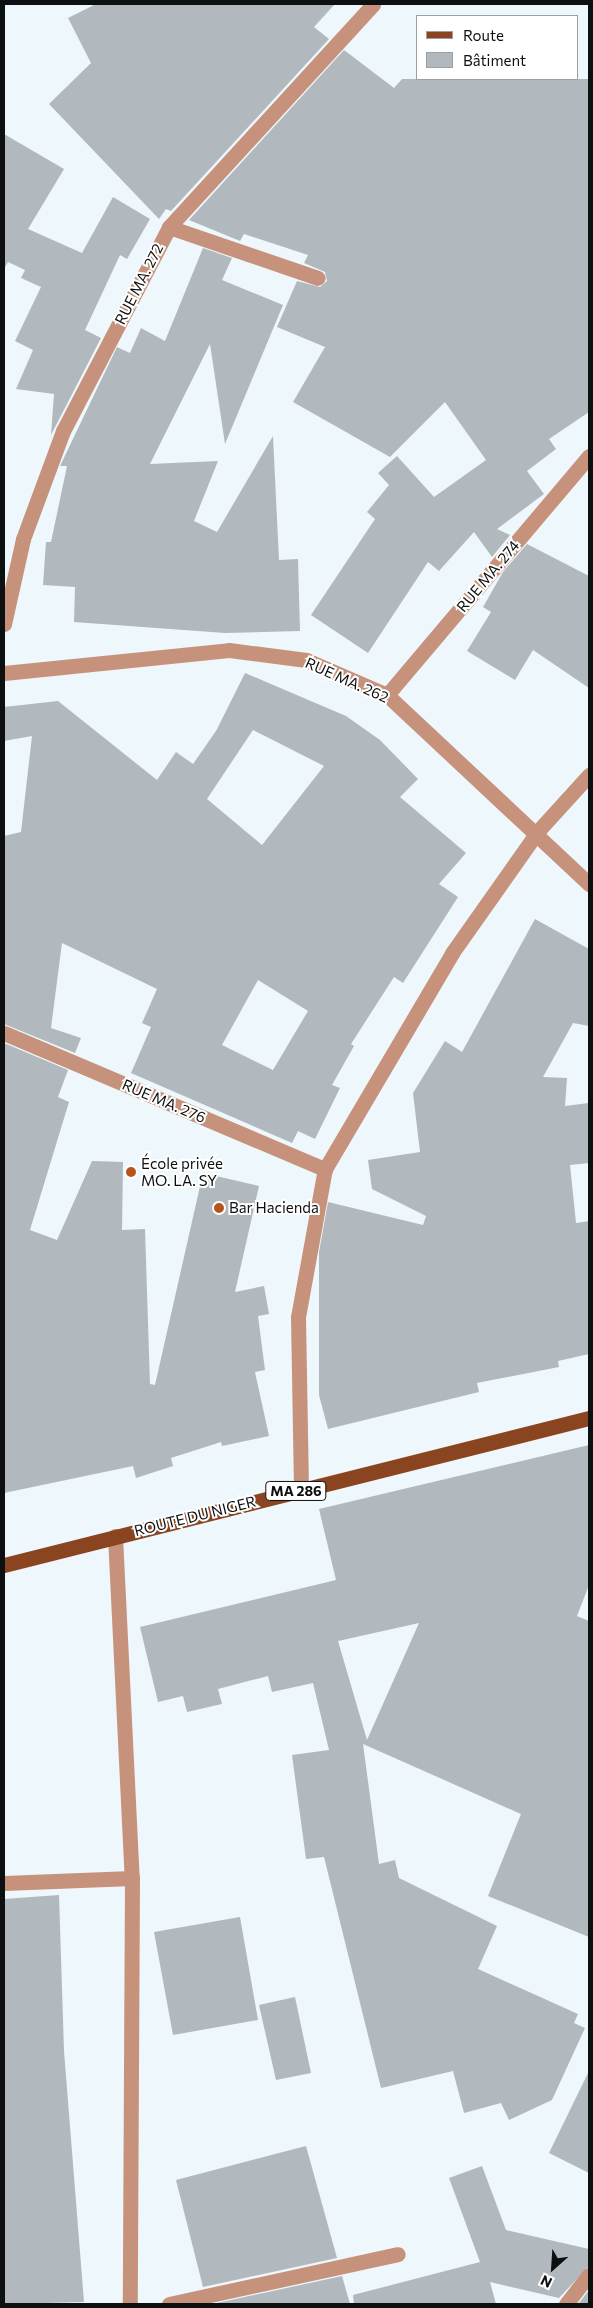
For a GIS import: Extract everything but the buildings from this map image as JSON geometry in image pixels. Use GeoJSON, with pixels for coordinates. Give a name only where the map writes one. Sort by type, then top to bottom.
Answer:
{"type":"FeatureCollection","features":[{"type":"Feature","properties":{"kind":"main road","name":"ROUTE DU NIGER"},"geometry":{"type":"LineString","coordinates":[[4,1565],[589,1418]]}},
{"type":"Feature","properties":{"kind":"street","name":"RUE MA. 272"},"geometry":{"type":"LineString","coordinates":[[4,624],[22,539],[63,431],[169,227],[373,4]]}},
{"type":"Feature","properties":{"kind":"street"},"geometry":{"type":"LineString","coordinates":[[169,227],[318,278]]}},
{"type":"Feature","properties":{"kind":"street","name":"RUE MA. 274"},"geometry":{"type":"LineString","coordinates":[[387,695],[589,456]]}},
{"type":"Feature","properties":{"kind":"street","name":"RUE MA. 262"},"geometry":{"type":"LineString","coordinates":[[4,673],[229,650],[306,660],[387,695],[538,831],[589,884]]}},
{"type":"Feature","properties":{"kind":"street"},"geometry":{"type":"LineString","coordinates":[[301,1489],[298,1318],[324,1169],[452,954],[538,831],[589,775]]}},
{"type":"Feature","properties":{"kind":"street","name":"RUE MA. 276"},"geometry":{"type":"LineString","coordinates":[[4,1033],[324,1169]]}},
{"type":"Feature","properties":{"kind":"street"},"geometry":{"type":"LineString","coordinates":[[115,1536],[132,1878],[130,2304]]}},
{"type":"Feature","properties":{"kind":"street"},"geometry":{"type":"LineString","coordinates":[[4,1883],[132,1878]]}},
{"type":"Feature","properties":{"kind":"street"},"geometry":{"type":"LineString","coordinates":[[169,2304],[398,2254]]}},
{"type":"Feature","properties":{"kind":"street"},"geometry":{"type":"LineString","coordinates":[[566,2304],[589,2276]]}},
{"type":"Feature","properties":{"kind":"place","name":"École privée MO. LA. SY"},"geometry":{"type":"Point","coordinates":[131,1172]}},
{"type":"Feature","properties":{"kind":"place","name":"Bar Hacienda"},"geometry":{"type":"Point","coordinates":[219,1208]}}]}
